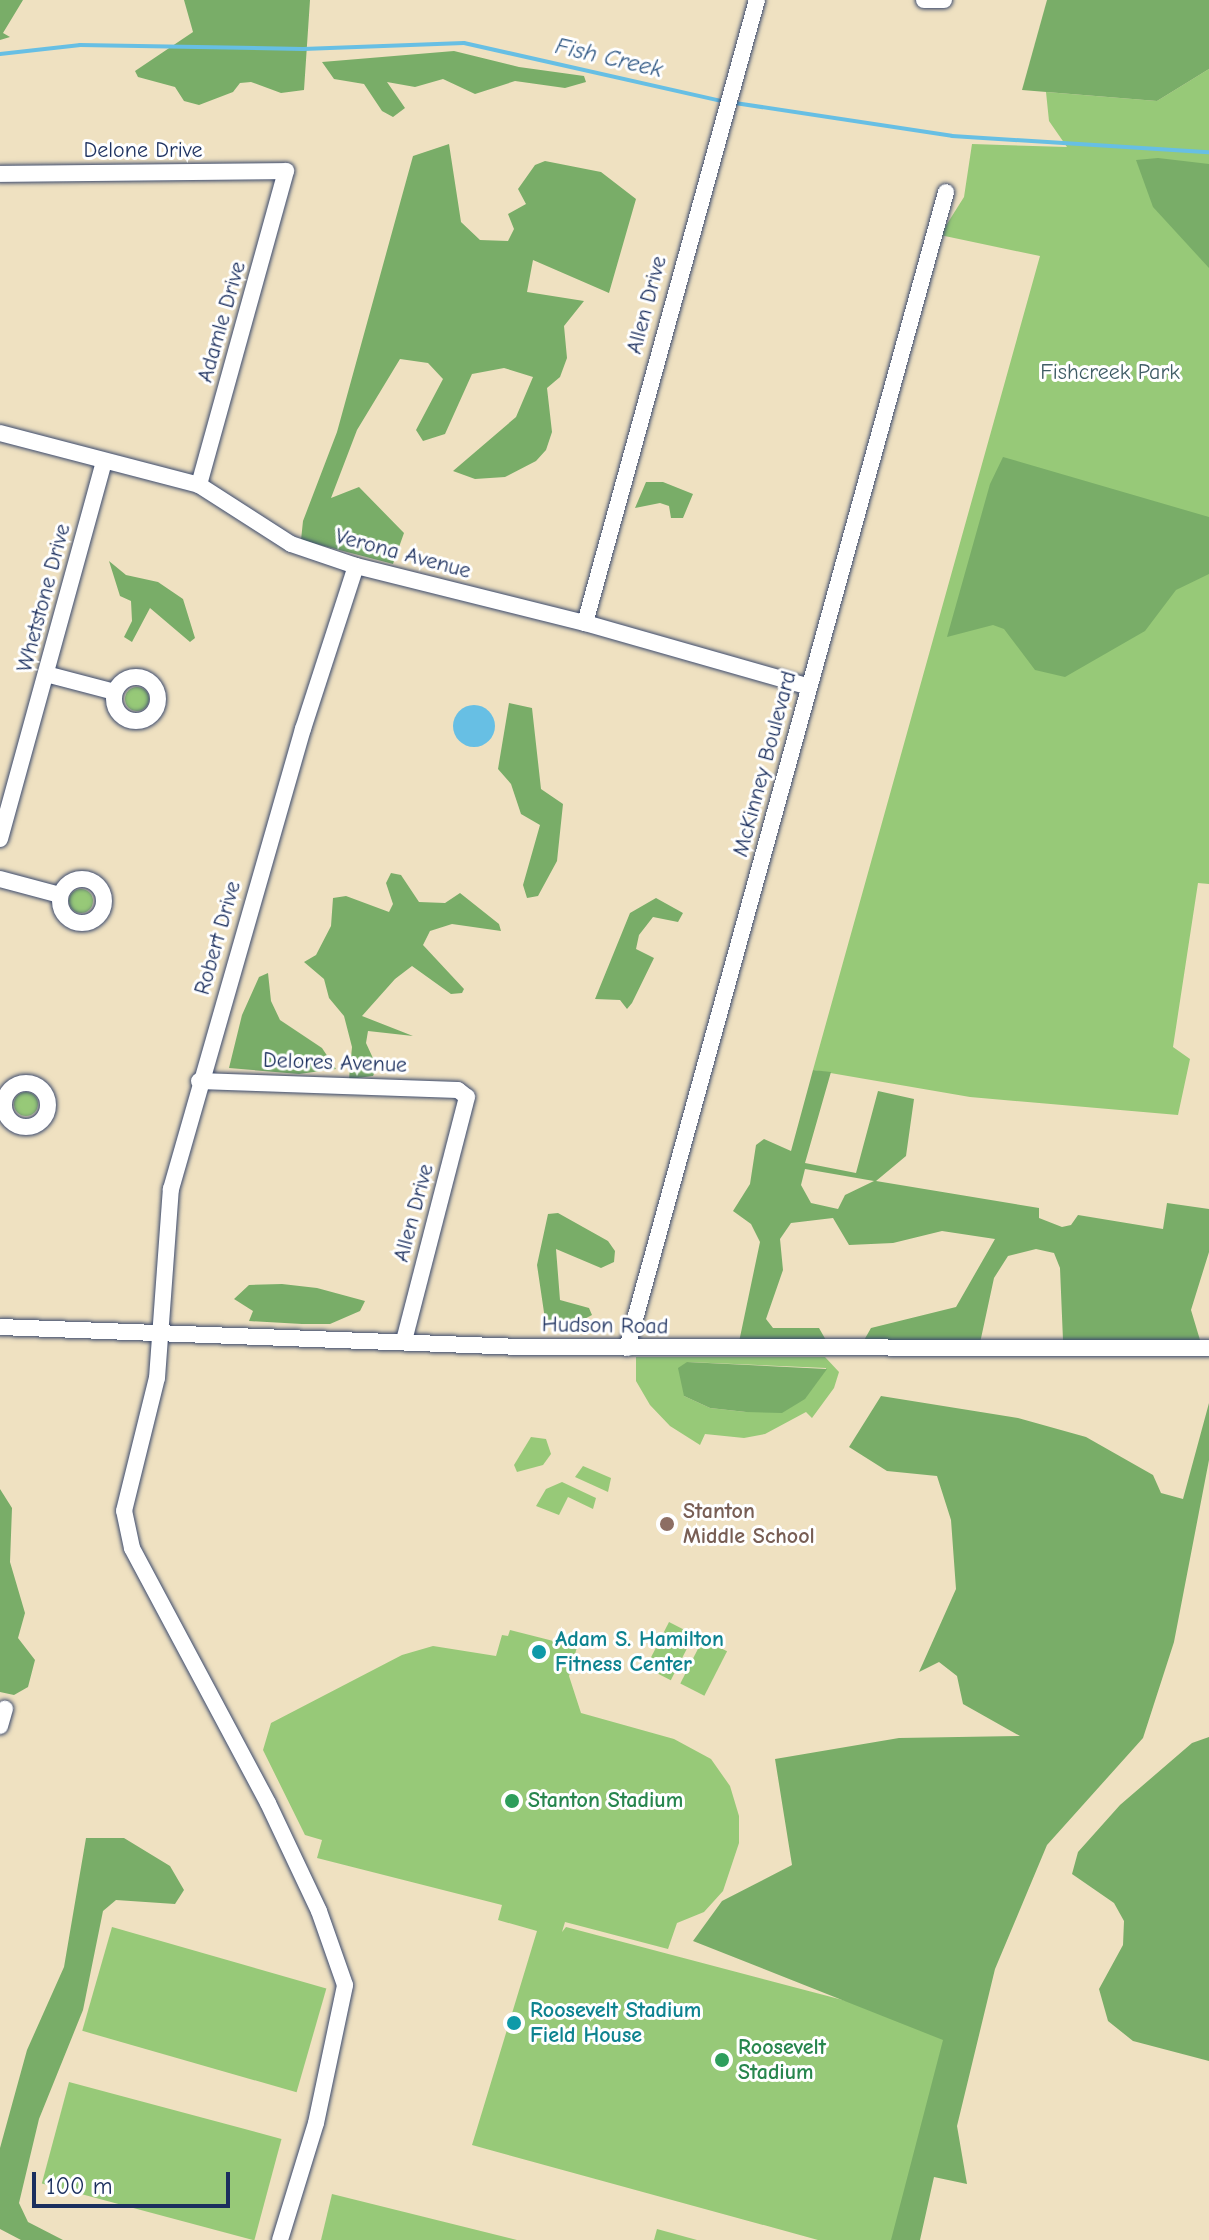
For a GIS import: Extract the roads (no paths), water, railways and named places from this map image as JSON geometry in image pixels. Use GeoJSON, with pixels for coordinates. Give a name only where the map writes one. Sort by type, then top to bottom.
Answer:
{"type":"FeatureCollection","features":[{"type":"Feature","properties":{"kind":"street","name":"Allen Drive"},"geometry":{"type":"LineString","coordinates":[[585,623],[757,0]]}},
{"type":"Feature","properties":{"kind":"street"},"geometry":{"type":"LineString","coordinates":[[924,0],[944,0]]}},
{"type":"Feature","properties":{"kind":"street","name":"Delone Drive"},"geometry":{"type":"LineString","coordinates":[[0,174],[286,171]]}},
{"type":"Feature","properties":{"kind":"street","name":"Adamle Drive"},"geometry":{"type":"LineString","coordinates":[[199,485],[286,171]]}},
{"type":"Feature","properties":{"kind":"street","name":"McKinney Boulevard"},"geometry":{"type":"LineString","coordinates":[[627,1348],[946,192]]}},
{"type":"Feature","properties":{"kind":"street","name":"Verona Avenue"},"geometry":{"type":"LineString","coordinates":[[0,433],[199,485],[291,544],[356,566],[585,623],[809,687]]}},
{"type":"Feature","properties":{"kind":"street","name":"Whetstone Drive"},"geometry":{"type":"LineString","coordinates":[[0,839],[104,462]]}},
{"type":"Feature","properties":{"kind":"street","name":"Robert Drive"},"geometry":{"type":"LineString","coordinates":[[280,2240],[316,2123],[345,1985],[319,1911],[268,1803],[127,1535],[125,1494],[155,1392],[166,1212],[199,1081],[356,566]]}},
{"type":"Feature","properties":{"kind":"street"},"geometry":{"type":"LineString","coordinates":[[46,674],[115,692]]}},
{"type":"Feature","properties":{"kind":"street"},"geometry":{"type":"LineString","coordinates":[[0,879],[60,895]]}},
{"type":"Feature","properties":{"kind":"street","name":"Delores Avenue"},"geometry":{"type":"LineString","coordinates":[[199,1081],[448,1089],[467,1097]]}},
{"type":"Feature","properties":{"kind":"street","name":"Allen Drive"},"geometry":{"type":"LineString","coordinates":[[404,1341],[467,1097]]}},
{"type":"Feature","properties":{"kind":"street","name":"Hudson Road"},"geometry":{"type":"LineString","coordinates":[[0,1327],[627,1348],[1209,1348]]}},
{"type":"Feature","properties":{"kind":"water"},"geometry":{"type":"Polygon","coordinates":[[[474,705],[489,711],[495,726],[489,741],[474,747],[459,741],[453,726],[459,711],[474,705]]]}},
{"type":"Feature","properties":{"kind":"waterway","name":"Fish Creek"},"geometry":{"type":"LineString","coordinates":[[0,54],[80,45],[303,49],[464,43],[726,102]]}},
{"type":"Feature","properties":{"kind":"waterway","name":"Fish Creek"},"geometry":{"type":"LineString","coordinates":[[735,103],[952,136],[1209,152]]}},
{"type":"Feature","properties":{"kind":"place","name":"Stanton Middle School"},"geometry":{"type":"Point","coordinates":[667,1524]}},
{"type":"Feature","properties":{"kind":"place","name":"Adam S. Hamilton Fitness Center"},"geometry":{"type":"Point","coordinates":[539,1652]}},
{"type":"Feature","properties":{"kind":"place","name":"Stanton Stadium"},"geometry":{"type":"Point","coordinates":[512,1801]}},
{"type":"Feature","properties":{"kind":"place","name":"Roosevelt Stadium Field House"},"geometry":{"type":"Point","coordinates":[514,2023]}},
{"type":"Feature","properties":{"kind":"place","name":"Roosevelt Stadium"},"geometry":{"type":"Point","coordinates":[722,2060]}},
{"type":"Feature","properties":{"kind":"park label","name":"Fishcreek Park"},"geometry":{"type":"Point","coordinates":[1110,373]}}]}
